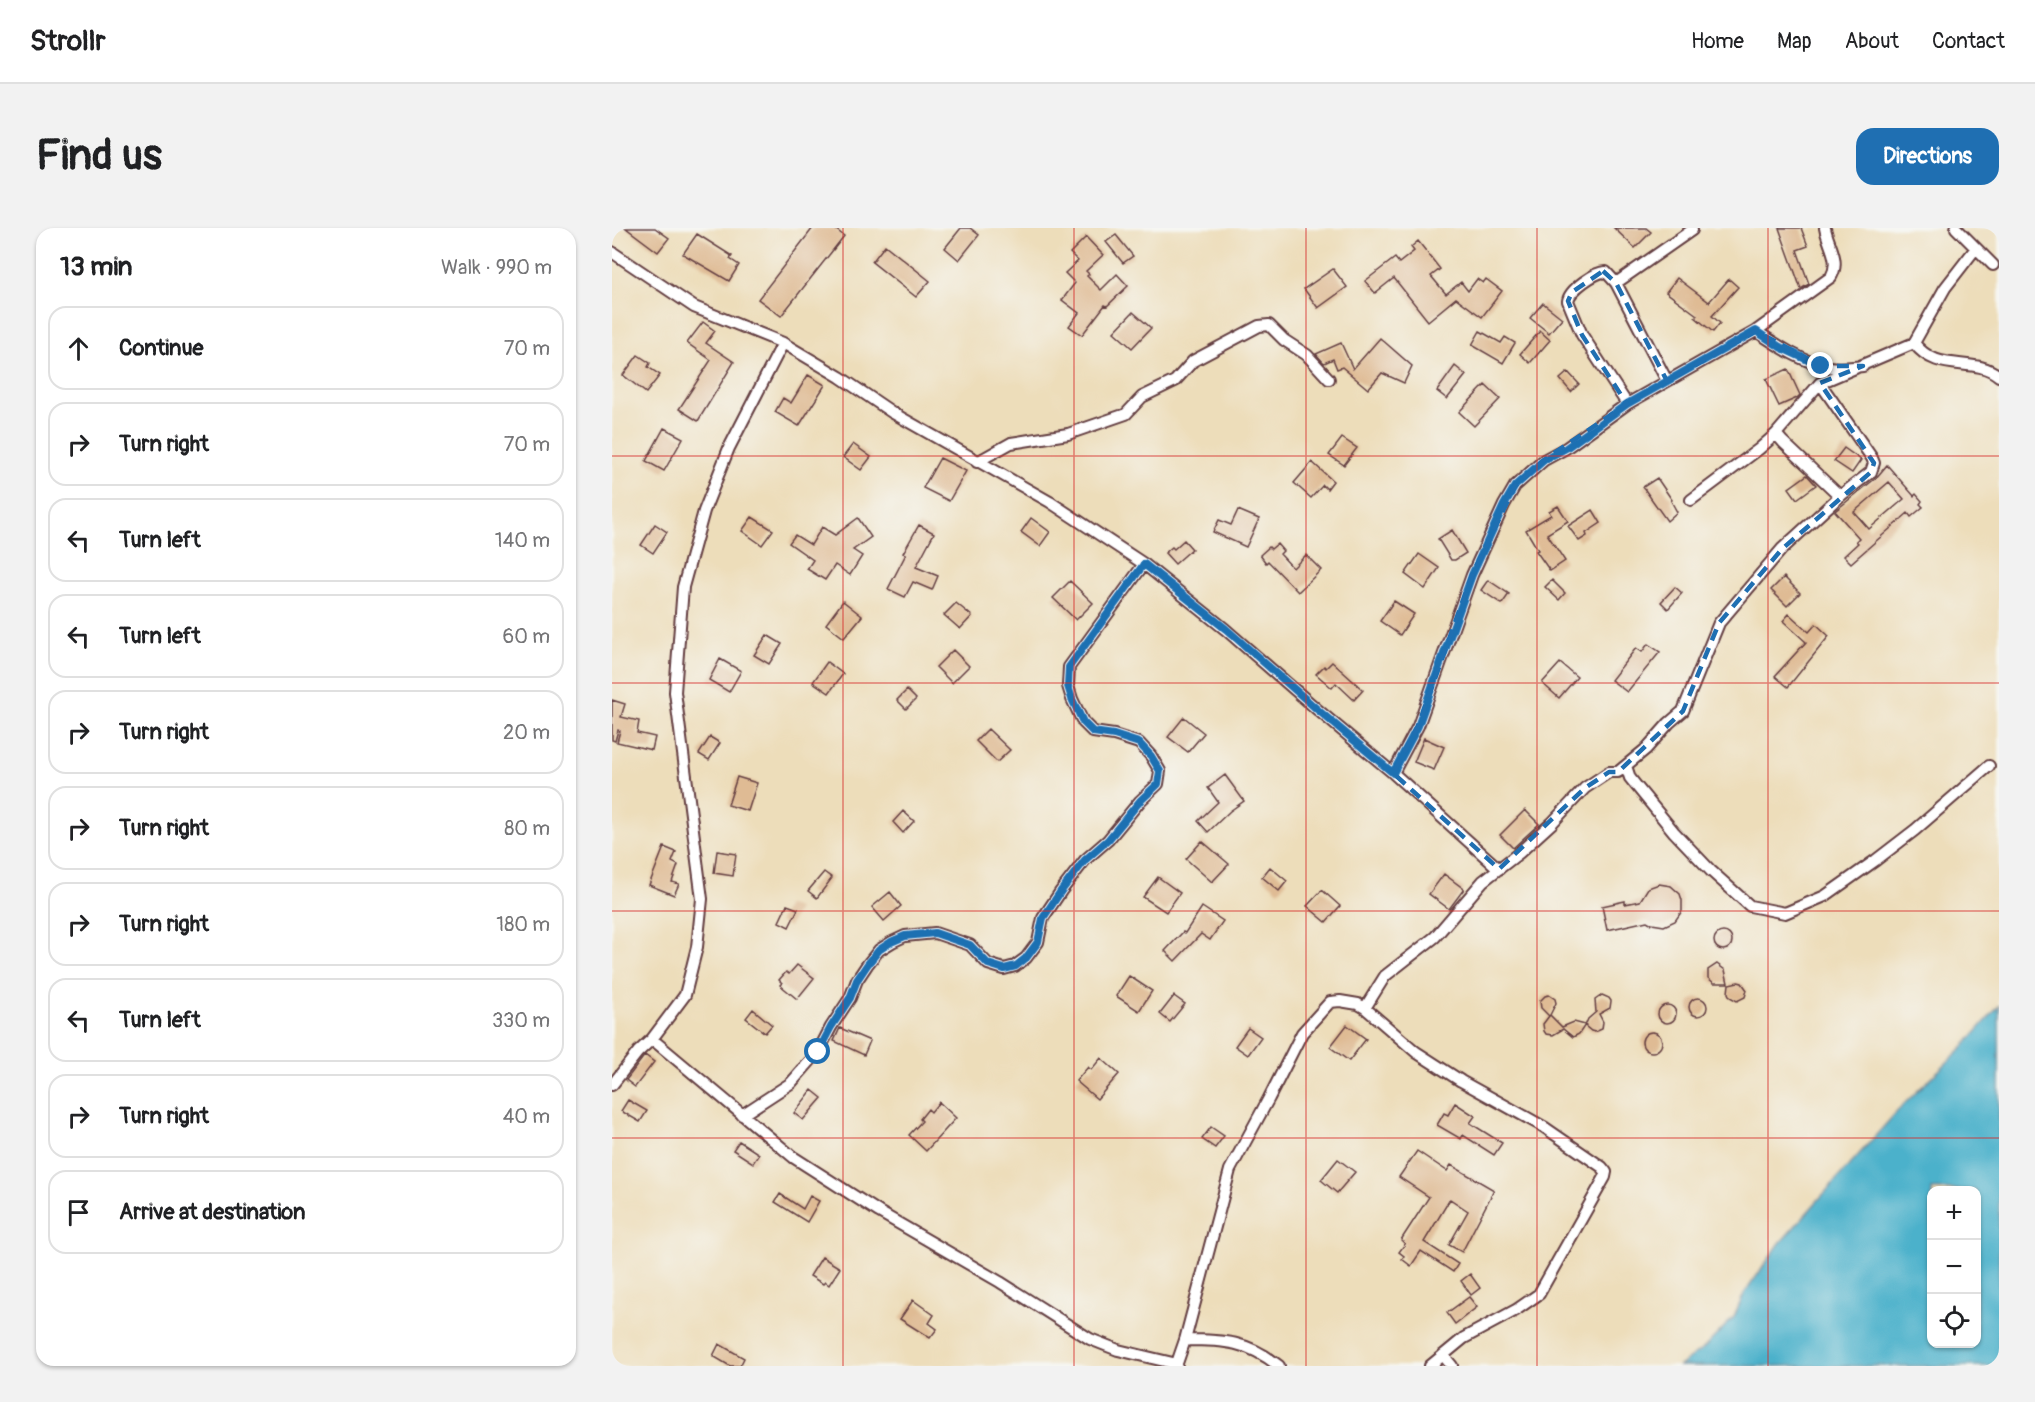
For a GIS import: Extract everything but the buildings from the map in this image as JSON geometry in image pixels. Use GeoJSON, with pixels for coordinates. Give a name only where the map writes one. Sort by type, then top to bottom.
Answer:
{"type":"FeatureCollection","features":[{"type":"Feature","properties":{"kind":"street"},"geometry":{"type":"LineString","coordinates":[[1393,773],[1418,726],[1472,575],[1515,486],[1544,460],[1566,448],[1627,404],[1756,331],[1831,277],[1835,270],[1835,257],[1825,228]]}},
{"type":"Feature","properties":{"kind":"street"},"geometry":{"type":"LineString","coordinates":[[1956,228],[1993,265]]}},
{"type":"Feature","properties":{"kind":"street"},"geometry":{"type":"LineString","coordinates":[[1616,283],[1692,230]]}},
{"type":"Feature","properties":{"kind":"street"},"geometry":{"type":"LineString","coordinates":[[1691,500],[1776,434],[1820,383],[1914,343],[1945,288],[1976,248]]}},
{"type":"Feature","properties":{"kind":"street"},"geometry":{"type":"LineString","coordinates":[[612,252],[694,307],[783,343],[840,377],[893,413],[1050,502],[1144,564],[1226,629],[1393,773],[1498,869]]}},
{"type":"Feature","properties":{"kind":"street"},"geometry":{"type":"LineString","coordinates":[[1627,404],[1582,335],[1568,301],[1572,292],[1600,272],[1606,272],[1616,283],[1667,381]]}},
{"type":"Feature","properties":{"kind":"street"},"geometry":{"type":"LineString","coordinates":[[977,462],[1011,443],[1068,434],[1126,414],[1142,397],[1175,381],[1193,361],[1259,326],[1269,325],[1284,340],[1307,355],[1329,379]]}},
{"type":"Feature","properties":{"kind":"street"},"geometry":{"type":"LineString","coordinates":[[1756,331],[1780,347],[1821,366],[1843,368],[1863,366]]}},
{"type":"Feature","properties":{"kind":"street"},"geometry":{"type":"LineString","coordinates":[[612,1085],[638,1052],[652,1039],[685,995],[697,947],[702,899],[675,692],[683,587],[704,511],[729,448],[783,343]]}},
{"type":"Feature","properties":{"kind":"street"},"geometry":{"type":"LineString","coordinates":[[1914,343],[1928,357],[1947,363],[1990,369],[1999,376]]}},
{"type":"Feature","properties":{"kind":"street"},"geometry":{"type":"LineString","coordinates":[[1365,1008],[1385,976],[1435,937],[1483,881],[1552,823],[1585,788],[1610,772],[1618,772],[1646,749],[1683,711],[1719,623],[1782,549],[1840,496],[1871,472],[1874,463],[1820,383]]}},
{"type":"Feature","properties":{"kind":"street"},"geometry":{"type":"LineString","coordinates":[[1776,434],[1840,496]]}},
{"type":"Feature","properties":{"kind":"street"},"geometry":{"type":"LineString","coordinates":[[742,1115],[791,1083],[818,1052],[850,998],[857,980],[879,950],[891,942],[905,936],[935,933],[970,945],[988,964],[1004,969],[1016,966],[1038,942],[1043,918],[1085,860],[1108,840],[1140,801],[1158,784],[1160,771],[1151,756],[1139,743],[1114,735],[1093,732],[1083,722],[1068,686],[1069,667],[1144,564]]}},
{"type":"Feature","properties":{"kind":"street"},"geometry":{"type":"LineString","coordinates":[[1626,766],[1630,778],[1674,832],[1710,871],[1750,906],[1785,913],[1825,896],[1876,860],[1915,830],[1989,766]]}},
{"type":"Feature","properties":{"kind":"street"},"geometry":{"type":"LineString","coordinates":[[652,1039],[792,1157],[879,1212],[1000,1282],[1090,1339],[1118,1350],[1176,1365],[1185,1340],[1230,1170],[1302,1033],[1330,1002],[1340,1001],[1365,1008],[1416,1052],[1461,1081],[1570,1143],[1606,1172],[1539,1294],[1516,1310],[1464,1338],[1430,1366]]}},
{"type":"Feature","properties":{"kind":"street"},"geometry":{"type":"LineString","coordinates":[[1185,1340],[1217,1340],[1234,1343],[1263,1353],[1279,1366]]}},
{"type":"Feature","properties":{"kind":"street"},"geometry":{"type":"LineString","coordinates":[[1443,1355],[1452,1366]]}},
{"type":"Feature","properties":{"kind":"highlighted area"},"geometry":{"type":"Polygon","coordinates":[[[1603,271],[1616,283],[1667,381],[1756,331],[1821,366],[1863,366],[1820,383],[1874,463],[1871,472],[1782,549],[1719,623],[1683,711],[1618,772],[1609,772],[1585,788],[1499,869],[1393,773],[1418,726],[1472,575],[1515,486],[1544,460],[1627,404],[1582,335],[1568,301],[1572,292],[1603,271]]]}},
{"type":"Feature","properties":{"kind":"water"},"geometry":{"type":"Polygon","coordinates":[[[1999,1006],[1999,1366],[1679,1366],[1704,1348],[1734,1317],[1744,1294],[1780,1243],[1902,1106],[1965,1045],[1999,1006]]]}},
{"type":"Feature","properties":{"kind":"route"},"geometry":{"type":"LineString","coordinates":[[818,1052],[853,993],[857,980],[879,950],[891,942],[905,936],[935,933],[970,945],[988,964],[1004,969],[1016,966],[1026,958],[1038,942],[1043,918],[1085,860],[1108,840],[1140,801],[1158,784],[1160,771],[1151,756],[1139,743],[1114,735],[1093,732],[1083,722],[1068,686],[1069,667],[1144,564],[1226,629],[1393,773],[1418,726],[1472,575],[1515,486],[1544,460],[1566,448],[1627,404],[1756,331],[1780,347],[1821,366]]}}]}
